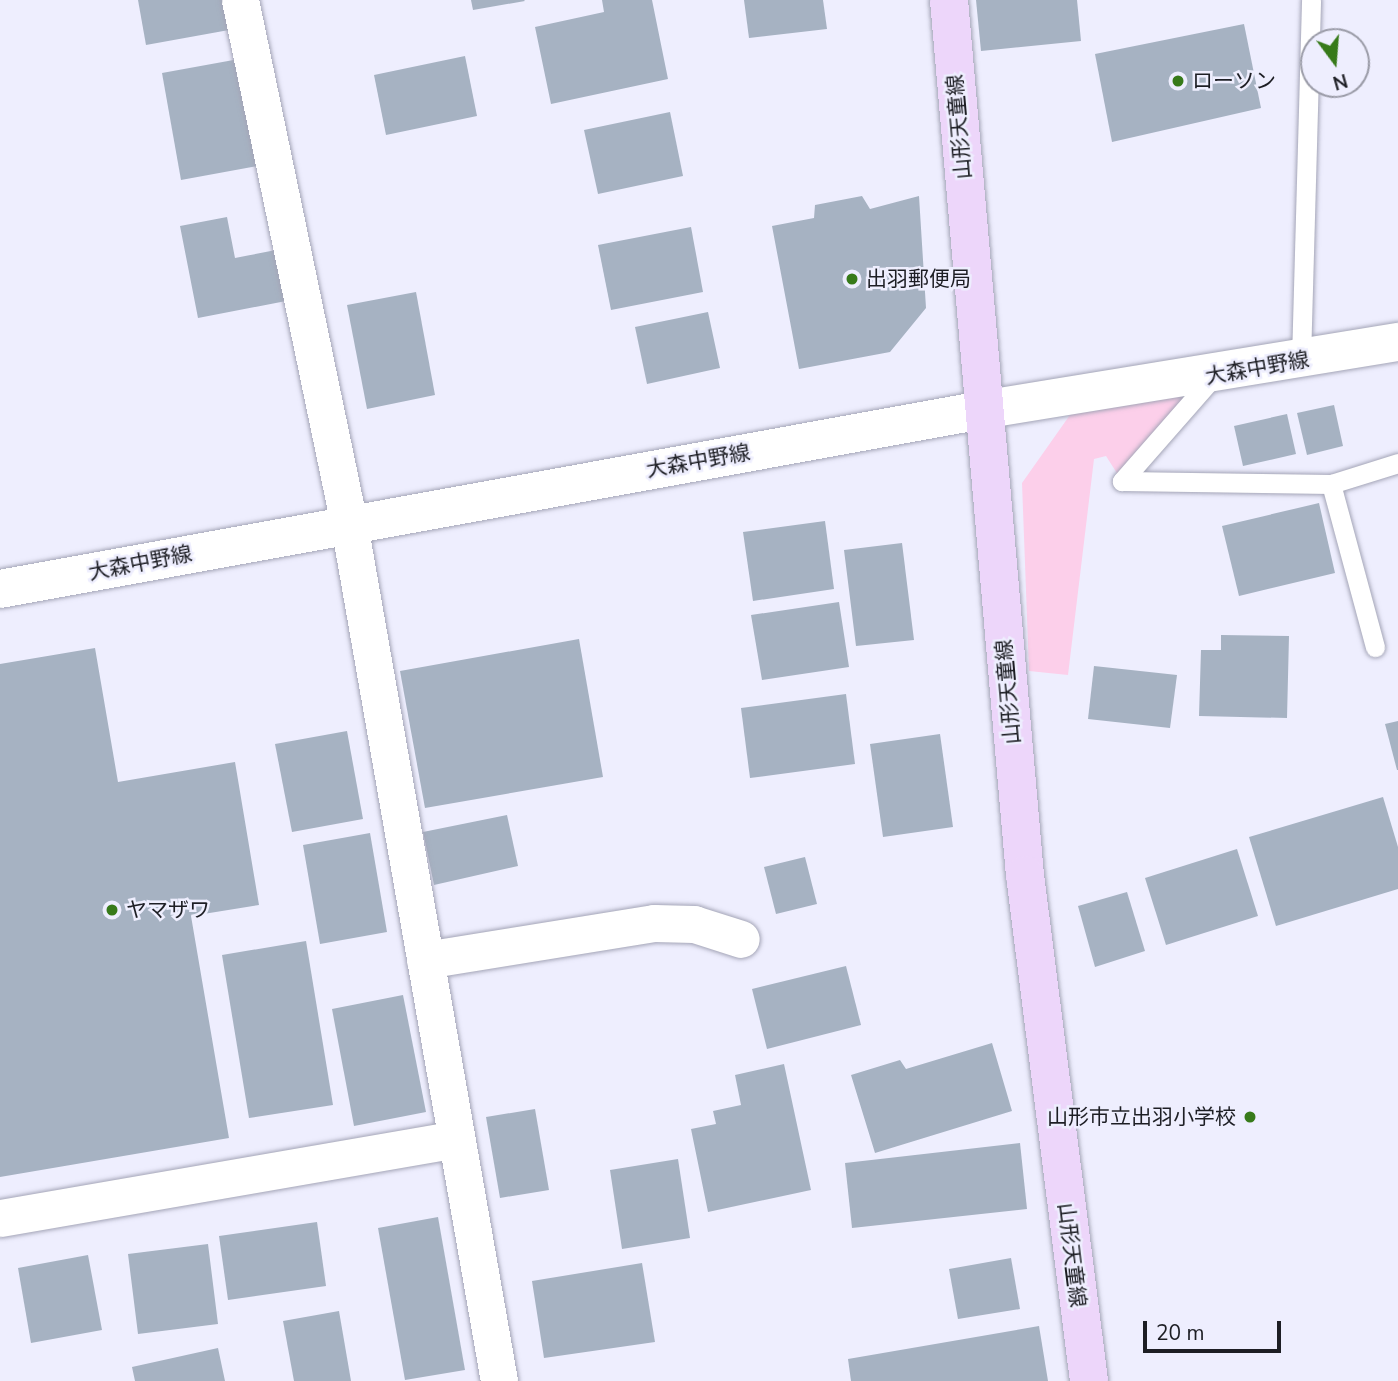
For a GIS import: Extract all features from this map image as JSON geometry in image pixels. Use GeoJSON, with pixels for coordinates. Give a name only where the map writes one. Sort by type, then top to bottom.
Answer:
{"type":"FeatureCollection","features":[{"type":"Feature","properties":{"kind":"main road","name":"山形天童線"},"geometry":{"type":"LineString","coordinates":[[949,0],[982,410],[1025,875],[1089,1381]]}},
{"type":"Feature","properties":{"kind":"main road","name":"大森中野線"},"geometry":{"type":"LineString","coordinates":[[0,589],[982,410],[1214,376],[1398,342]]}},
{"type":"Feature","properties":{"kind":"street"},"geometry":{"type":"LineString","coordinates":[[240,0],[349,524],[499,1381]]}},
{"type":"Feature","properties":{"kind":"street"},"geometry":{"type":"LineString","coordinates":[[425,960],[654,923],[694,924],[741,939]]}},
{"type":"Feature","properties":{"kind":"street"},"geometry":{"type":"LineString","coordinates":[[0,1217],[456,1139]]}},
{"type":"Feature","properties":{"kind":"lane"},"geometry":{"type":"LineString","coordinates":[[1301,360],[1311,0]]}},
{"type":"Feature","properties":{"kind":"lane"},"geometry":{"type":"LineString","coordinates":[[1214,376],[1122,481],[1331,484],[1398,463]]}},
{"type":"Feature","properties":{"kind":"lane"},"geometry":{"type":"LineString","coordinates":[[1331,484],[1376,647]]}},
{"type":"Feature","properties":{"kind":"shaded area"},"geometry":{"type":"Polygon","coordinates":[[[1214,376],[1122,481],[1106,456],[1094,459],[1068,675],[1029,671],[1022,483],[1084,395],[1214,376]]]}},
{"type":"Feature","properties":{"kind":"building"},"geometry":{"type":"Polygon","coordinates":[[[138,0],[234,0],[240,28],[146,45],[138,0]]]}},
{"type":"Feature","properties":{"kind":"building"},"geometry":{"type":"Polygon","coordinates":[[[471,0],[524,0],[525,1],[473,10],[471,0]]]}},
{"type":"Feature","properties":{"kind":"building"},"geometry":{"type":"Polygon","coordinates":[[[602,0],[652,0],[668,79],[551,104],[535,27],[604,12],[602,0]]]}},
{"type":"Feature","properties":{"kind":"building"},"geometry":{"type":"Polygon","coordinates":[[[744,0],[823,0],[827,29],[749,38],[744,0]]]}},
{"type":"Feature","properties":{"kind":"building"},"geometry":{"type":"Polygon","coordinates":[[[976,0],[1077,0],[1081,41],[981,51],[976,0]]]}},
{"type":"Feature","properties":{"kind":"building","name":"ローソン"},"geometry":{"type":"Polygon","coordinates":[[[1244,24],[1261,108],[1112,142],[1095,54],[1244,24]]]}},
{"type":"Feature","properties":{"kind":"building"},"geometry":{"type":"Polygon","coordinates":[[[465,56],[477,116],[386,135],[374,75],[465,56]]]}},
{"type":"Feature","properties":{"kind":"building"},"geometry":{"type":"Polygon","coordinates":[[[250,57],[269,164],[181,180],[162,73],[250,57]]]}},
{"type":"Feature","properties":{"kind":"building"},"geometry":{"type":"Polygon","coordinates":[[[670,112],[683,176],[598,194],[584,130],[670,112]]]}},
{"type":"Feature","properties":{"kind":"building"},"geometry":{"type":"Polygon","coordinates":[[[862,196],[870,209],[919,196],[926,308],[890,352],[799,369],[772,226],[814,218],[815,205],[862,196]]]}},
{"type":"Feature","properties":{"kind":"building"},"geometry":{"type":"Polygon","coordinates":[[[227,217],[235,258],[276,250],[286,301],[198,318],[180,226],[227,217]]]}},
{"type":"Feature","properties":{"kind":"building"},"geometry":{"type":"Polygon","coordinates":[[[691,227],[703,292],[611,310],[598,245],[691,227]]]}},
{"type":"Feature","properties":{"kind":"building"},"geometry":{"type":"Polygon","coordinates":[[[416,292],[435,395],[367,409],[347,305],[416,292]]]}},
{"type":"Feature","properties":{"kind":"building"},"geometry":{"type":"Polygon","coordinates":[[[708,312],[720,368],[647,384],[635,327],[708,312]]]}},
{"type":"Feature","properties":{"kind":"building"},"geometry":{"type":"Polygon","coordinates":[[[1334,405],[1343,446],[1307,455],[1297,413],[1334,405]]]}},
{"type":"Feature","properties":{"kind":"building"},"geometry":{"type":"Polygon","coordinates":[[[1287,414],[1296,454],[1243,466],[1234,426],[1287,414]]]}},
{"type":"Feature","properties":{"kind":"building"},"geometry":{"type":"Polygon","coordinates":[[[1319,503],[1335,573],[1239,596],[1222,526],[1319,503]]]}},
{"type":"Feature","properties":{"kind":"building"},"geometry":{"type":"Polygon","coordinates":[[[825,521],[834,589],[753,601],[743,532],[825,521]]]}},
{"type":"Feature","properties":{"kind":"building"},"geometry":{"type":"Polygon","coordinates":[[[902,543],[914,640],[856,646],[844,550],[902,543]]]}},
{"type":"Feature","properties":{"kind":"building"},"geometry":{"type":"Polygon","coordinates":[[[839,602],[849,667],[762,680],[751,615],[839,602]]]}},
{"type":"Feature","properties":{"kind":"building"},"geometry":{"type":"Polygon","coordinates":[[[1221,635],[1289,636],[1287,718],[1199,716],[1201,650],[1221,650],[1221,635]]]}},
{"type":"Feature","properties":{"kind":"building"},"geometry":{"type":"Polygon","coordinates":[[[579,639],[603,777],[425,808],[400,671],[579,639]]]}},
{"type":"Feature","properties":{"kind":"building","name":"ヤマザワ"},"geometry":{"type":"Polygon","coordinates":[[[95,648],[118,782],[235,762],[259,905],[191,916],[229,1138],[0,1177],[0,664],[95,648]]]}},
{"type":"Feature","properties":{"kind":"building"},"geometry":{"type":"Polygon","coordinates":[[[1094,666],[1177,675],[1170,728],[1088,719],[1094,666]]]}},
{"type":"Feature","properties":{"kind":"building"},"geometry":{"type":"Polygon","coordinates":[[[846,694],[855,764],[750,778],[741,708],[846,694]]]}},
{"type":"Feature","properties":{"kind":"building"},"geometry":{"type":"Polygon","coordinates":[[[1398,721],[1398,770],[1397,770],[1385,724],[1398,721]]]}},
{"type":"Feature","properties":{"kind":"building"},"geometry":{"type":"Polygon","coordinates":[[[347,731],[363,819],[292,832],[275,744],[347,731]]]}},
{"type":"Feature","properties":{"kind":"building"},"geometry":{"type":"Polygon","coordinates":[[[940,734],[953,827],[883,837],[870,744],[940,734]]]}},
{"type":"Feature","properties":{"kind":"building"},"geometry":{"type":"Polygon","coordinates":[[[1383,797],[1398,847],[1398,889],[1276,926],[1249,837],[1383,797]]]}},
{"type":"Feature","properties":{"kind":"building"},"geometry":{"type":"Polygon","coordinates":[[[507,815],[518,866],[434,885],[423,832],[507,815]]]}},
{"type":"Feature","properties":{"kind":"building"},"geometry":{"type":"Polygon","coordinates":[[[370,833],[387,932],[320,944],[303,845],[370,833]]]}},
{"type":"Feature","properties":{"kind":"building"},"geometry":{"type":"Polygon","coordinates":[[[1237,849],[1258,916],[1166,945],[1145,878],[1237,849]]]}},
{"type":"Feature","properties":{"kind":"building"},"geometry":{"type":"Polygon","coordinates":[[[805,857],[817,904],[776,914],[764,867],[805,857]]]}},
{"type":"Feature","properties":{"kind":"building"},"geometry":{"type":"Polygon","coordinates":[[[1127,892],[1145,951],[1095,967],[1078,906],[1127,892]]]}},
{"type":"Feature","properties":{"kind":"building"},"geometry":{"type":"Polygon","coordinates":[[[306,941],[333,1105],[249,1118],[222,955],[306,941]]]}},
{"type":"Feature","properties":{"kind":"building"},"geometry":{"type":"Polygon","coordinates":[[[846,966],[861,1025],[767,1049],[752,989],[846,966]]]}},
{"type":"Feature","properties":{"kind":"building"},"geometry":{"type":"Polygon","coordinates":[[[403,995],[426,1112],[354,1126],[332,1009],[403,995]]]}},
{"type":"Feature","properties":{"kind":"building"},"geometry":{"type":"Polygon","coordinates":[[[992,1043],[1012,1111],[875,1153],[851,1075],[900,1060],[906,1069],[992,1043]]]}},
{"type":"Feature","properties":{"kind":"building"},"geometry":{"type":"Polygon","coordinates":[[[784,1064],[811,1190],[708,1212],[691,1129],[716,1124],[713,1111],[741,1105],[735,1075],[784,1064]]]}},
{"type":"Feature","properties":{"kind":"building"},"geometry":{"type":"Polygon","coordinates":[[[535,1109],[549,1190],[500,1198],[486,1117],[535,1109]]]}},
{"type":"Feature","properties":{"kind":"building"},"geometry":{"type":"Polygon","coordinates":[[[1020,1143],[1027,1209],[852,1228],[845,1163],[1020,1143]]]}},
{"type":"Feature","properties":{"kind":"building"},"geometry":{"type":"Polygon","coordinates":[[[678,1159],[690,1238],[622,1249],[610,1170],[678,1159]]]}},
{"type":"Feature","properties":{"kind":"building"},"geometry":{"type":"Polygon","coordinates":[[[438,1217],[465,1370],[405,1380],[378,1228],[438,1217]]]}},
{"type":"Feature","properties":{"kind":"building"},"geometry":{"type":"Polygon","coordinates":[[[317,1222],[326,1286],[228,1300],[219,1236],[317,1222]]]}},
{"type":"Feature","properties":{"kind":"building"},"geometry":{"type":"Polygon","coordinates":[[[208,1244],[218,1324],[138,1334],[128,1254],[208,1244]]]}},
{"type":"Feature","properties":{"kind":"building"},"geometry":{"type":"Polygon","coordinates":[[[88,1255],[102,1330],[31,1343],[18,1268],[88,1255]]]}},
{"type":"Feature","properties":{"kind":"building"},"geometry":{"type":"Polygon","coordinates":[[[1011,1258],[1020,1309],[958,1319],[949,1269],[1011,1258]]]}},
{"type":"Feature","properties":{"kind":"building"},"geometry":{"type":"Polygon","coordinates":[[[642,1263],[655,1342],[544,1358],[532,1281],[642,1263]]]}},
{"type":"Feature","properties":{"kind":"building"},"geometry":{"type":"Polygon","coordinates":[[[339,1311],[351,1381],[294,1381],[283,1321],[339,1311]]]}},
{"type":"Feature","properties":{"kind":"building"},"geometry":{"type":"Polygon","coordinates":[[[1039,1326],[1048,1381],[851,1381],[848,1359],[1039,1326]]]}},
{"type":"Feature","properties":{"kind":"building"},"geometry":{"type":"Polygon","coordinates":[[[218,1348],[225,1381],[135,1381],[132,1367],[218,1348]]]}},
{"type":"Feature","properties":{"kind":"place","name":"ローソン"},"geometry":{"type":"Point","coordinates":[1178,81]}},
{"type":"Feature","properties":{"kind":"place","name":"出羽郵便局"},"geometry":{"type":"Point","coordinates":[852,279]}},
{"type":"Feature","properties":{"kind":"place","name":"ヤマザワ"},"geometry":{"type":"Point","coordinates":[112,910]}},
{"type":"Feature","properties":{"kind":"place","name":"山形市立出羽小学校"},"geometry":{"type":"Point","coordinates":[1250,1117]}}]}
